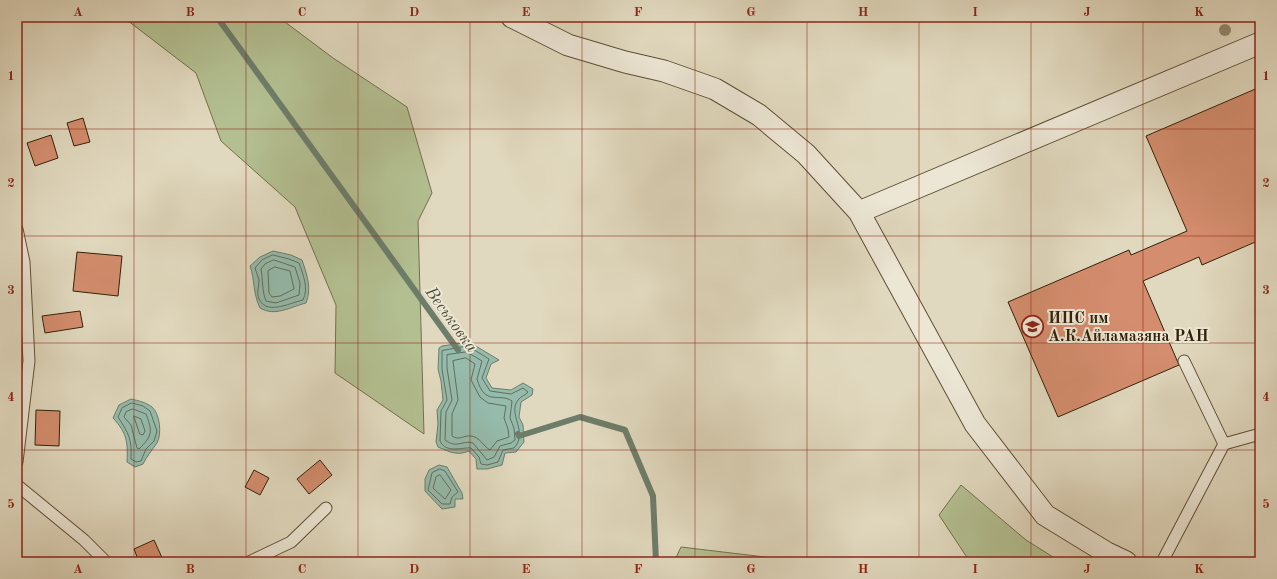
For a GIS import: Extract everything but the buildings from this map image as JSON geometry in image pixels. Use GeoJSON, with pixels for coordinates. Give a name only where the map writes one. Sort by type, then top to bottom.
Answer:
{"type":"FeatureCollection","features":[{"type":"Feature","properties":{"kind":"street"},"geometry":{"type":"LineString","coordinates":[[512,17],[568,45],[625,62],[664,71],[715,89],[759,115],[806,154],[859,212],[975,424],[1045,515],[1107,553],[1126,562]]}},
{"type":"Feature","properties":{"kind":"street"},"geometry":{"type":"LineString","coordinates":[[859,212],[1260,43]]}},
{"type":"Feature","properties":{"kind":"lane"},"geometry":{"type":"LineString","coordinates":[[17,229],[24,262],[29,362],[17,462]]}},
{"type":"Feature","properties":{"kind":"lane"},"geometry":{"type":"LineString","coordinates":[[1184,361],[1224,444]]}},
{"type":"Feature","properties":{"kind":"lane"},"geometry":{"type":"LineString","coordinates":[[1162,562],[1224,444],[1260,434]]}},
{"type":"Feature","properties":{"kind":"lane"},"geometry":{"type":"LineString","coordinates":[[17,485],[84,540],[106,562]]}},
{"type":"Feature","properties":{"kind":"lane"},"geometry":{"type":"LineString","coordinates":[[249,562],[291,542],[326,508]]}},
{"type":"Feature","properties":{"kind":"shaded area"},"geometry":{"type":"Polygon","coordinates":[[[123,17],[283,17],[281,19],[333,58],[407,107],[432,193],[418,221],[424,434],[335,373],[336,305],[295,207],[221,141],[196,73],[123,17]]]}},
{"type":"Feature","properties":{"kind":"shaded area"},"geometry":{"type":"Polygon","coordinates":[[[961,485],[1026,540],[1061,562],[970,562],[939,515],[961,485]]]}},
{"type":"Feature","properties":{"kind":"shaded area"},"geometry":{"type":"Polygon","coordinates":[[[681,547],[807,562],[674,562],[681,547]]]}},
{"type":"Feature","properties":{"kind":"water"},"geometry":{"type":"Polygon","coordinates":[[[273,251],[291,255],[302,260],[309,287],[306,303],[288,309],[271,312],[260,308],[256,298],[250,266],[260,257],[273,251]]]}},
{"type":"Feature","properties":{"kind":"water"},"geometry":{"type":"Polygon","coordinates":[[[469,342],[499,360],[491,364],[486,378],[492,388],[511,390],[523,383],[533,389],[532,395],[521,402],[519,417],[523,425],[524,442],[516,452],[505,453],[502,465],[487,469],[477,469],[476,459],[469,451],[461,453],[450,452],[438,447],[436,442],[438,424],[437,410],[443,400],[438,369],[439,348],[442,346],[469,342]]]}},
{"type":"Feature","properties":{"kind":"water"},"geometry":{"type":"Polygon","coordinates":[[[131,399],[144,403],[155,410],[160,430],[157,443],[143,464],[135,467],[127,462],[126,438],[118,423],[113,418],[119,405],[131,399]]]}},
{"type":"Feature","properties":{"kind":"water"},"geometry":{"type":"Polygon","coordinates":[[[439,465],[447,467],[462,493],[463,499],[455,499],[455,507],[442,509],[425,491],[425,479],[429,470],[439,465]]]}},
{"type":"Feature","properties":{"kind":"waterway","name":"Веськовка"},"geometry":{"type":"LineString","coordinates":[[217,17],[458,350]]}},
{"type":"Feature","properties":{"kind":"waterway","name":"Веськовка"},"geometry":{"type":"LineString","coordinates":[[518,434],[519,436],[580,417],[625,430],[653,496],[656,562]]}},
{"type":"Feature","properties":{"kind":"place","name":"ИПС им А.К.Айламазяна РАН"},"geometry":{"type":"Point","coordinates":[1033,326]}}]}
